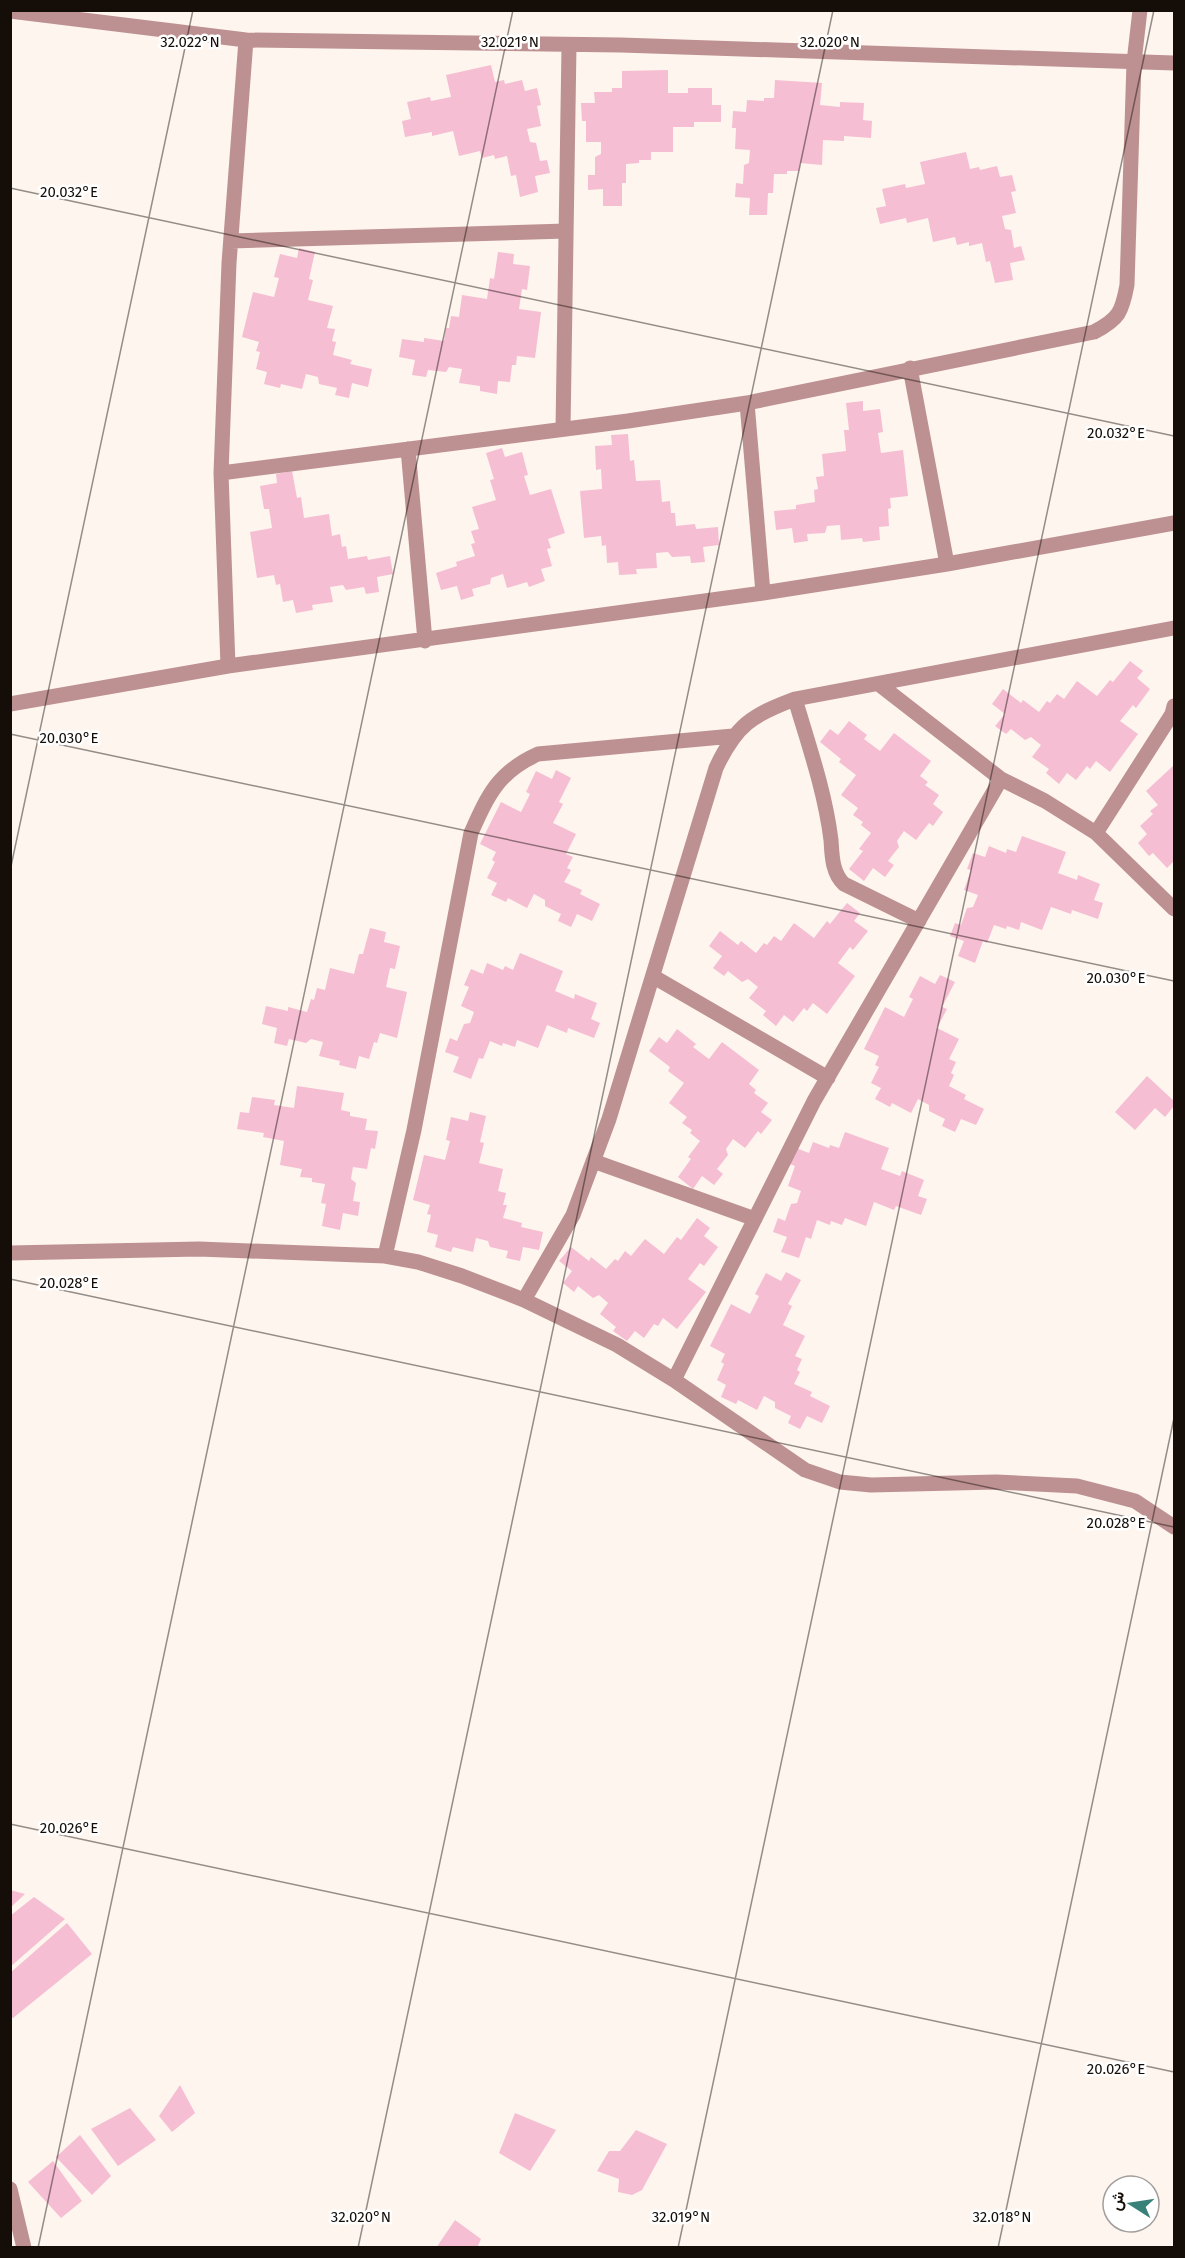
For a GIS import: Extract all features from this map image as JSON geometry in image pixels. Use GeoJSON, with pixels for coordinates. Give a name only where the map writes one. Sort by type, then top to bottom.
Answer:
{"type":"FeatureCollection","features":[{"type":"Feature","properties":{"kind":"street"},"geometry":{"type":"LineString","coordinates":[[221,473],[747,403],[1094,332],[1111,323],[1122,309],[1127,285],[1134,62],[1140,10]]}},
{"type":"Feature","properties":{"kind":"street"},"geometry":{"type":"LineString","coordinates":[[10,11],[246,40],[569,45],[1000,56],[1174,63]]}},
{"type":"Feature","properties":{"kind":"street"},"geometry":{"type":"LineString","coordinates":[[228,666],[221,473],[231,241],[246,40]]}},
{"type":"Feature","properties":{"kind":"street"},"geometry":{"type":"LineString","coordinates":[[563,429],[569,45]]}},
{"type":"Feature","properties":{"kind":"street"},"geometry":{"type":"LineString","coordinates":[[231,241],[566,231]]}},
{"type":"Feature","properties":{"kind":"street"},"geometry":{"type":"LineString","coordinates":[[910,368],[947,564]]}},
{"type":"Feature","properties":{"kind":"street"},"geometry":{"type":"LineString","coordinates":[[747,403],[763,593]]}},
{"type":"Feature","properties":{"kind":"street"},"geometry":{"type":"LineString","coordinates":[[408,449],[425,641]]}},
{"type":"Feature","properties":{"kind":"street"},"geometry":{"type":"LineString","coordinates":[[10,704],[228,666],[425,641],[763,593],[947,564],[1174,523]]}},
{"type":"Feature","properties":{"kind":"street"},"geometry":{"type":"LineString","coordinates":[[524,1300],[573,1215],[609,1119],[716,768],[733,736],[750,719],[795,699],[1174,629]]}},
{"type":"Feature","properties":{"kind":"street"},"geometry":{"type":"LineString","coordinates":[[880,685],[1001,779],[1045,801],[1096,832],[1174,909]]}},
{"type":"Feature","properties":{"kind":"street"},"geometry":{"type":"LineString","coordinates":[[795,699],[827,806],[834,865],[839,879],[844,884],[919,921]]}},
{"type":"Feature","properties":{"kind":"street"},"geometry":{"type":"LineString","coordinates":[[1096,832],[1166,723],[1174,706]]}},
{"type":"Feature","properties":{"kind":"street"},"geometry":{"type":"LineString","coordinates":[[385,1256],[414,1130],[471,833],[486,797],[503,775],[519,762],[538,754],[733,736]]}},
{"type":"Feature","properties":{"kind":"street"},"geometry":{"type":"LineString","coordinates":[[674,1380],[814,1101],[1001,779]]}},
{"type":"Feature","properties":{"kind":"street"},"geometry":{"type":"LineString","coordinates":[[654,977],[828,1078]]}},
{"type":"Feature","properties":{"kind":"street"},"geometry":{"type":"LineString","coordinates":[[593,1161],[755,1219]]}},
{"type":"Feature","properties":{"kind":"street"},"geometry":{"type":"LineString","coordinates":[[10,1253],[199,1249],[385,1256],[418,1263],[462,1276],[524,1300],[617,1345],[674,1380],[806,1470],[840,1482],[871,1485],[996,1482],[1077,1486],[1135,1501],[1174,1527]]}},
{"type":"Feature","properties":{"kind":"street"},"geometry":{"type":"LineString","coordinates":[[10,2189],[24,2247]]}},
{"type":"Feature","properties":{"kind":"building"},"geometry":{"type":"Polygon","coordinates":[[[491,65],[495,82],[504,80],[505,84],[522,80],[525,91],[537,88],[541,105],[537,106],[541,126],[527,129],[530,142],[536,143],[540,161],[547,160],[550,173],[535,176],[538,192],[520,197],[516,175],[511,176],[507,156],[495,159],[494,155],[482,158],[480,151],[459,156],[453,131],[432,136],[432,132],[405,137],[402,121],[411,119],[407,102],[430,97],[431,101],[451,97],[446,75],[491,65]]]}},
{"type":"Feature","properties":{"kind":"building"},"geometry":{"type":"Polygon","coordinates":[[[668,70],[668,93],[688,93],[688,88],[712,88],[712,105],[721,105],[721,122],[694,122],[694,127],[673,127],[673,152],[651,152],[651,160],[639,160],[639,163],[626,164],[626,183],[622,183],[622,206],[603,206],[603,189],[588,190],[588,175],[595,175],[595,157],[601,154],[601,142],[586,142],[586,121],[582,121],[581,103],[595,103],[594,92],[612,92],[612,88],[622,88],[622,71],[668,70]]]}},
{"type":"Feature","properties":{"kind":"building"},"geometry":{"type":"Polygon","coordinates":[[[775,80],[822,83],[820,105],[840,107],[840,102],[864,103],[863,120],[872,121],[871,138],[844,136],[844,141],[823,140],[822,165],[800,163],[799,171],[774,174],[773,193],[768,193],[767,215],[749,215],[750,198],[735,197],[736,183],[743,184],[744,165],[749,163],[750,150],[735,149],[736,128],[732,128],[733,111],[746,112],[747,100],[764,101],[764,98],[774,98],[775,80]]]}},
{"type":"Feature","properties":{"kind":"building"},"geometry":{"type":"Polygon","coordinates":[[[966,152],[970,169],[979,167],[980,170],[997,166],[1000,177],[1012,175],[1016,191],[1011,192],[1016,213],[1002,216],[1005,229],[1011,230],[1014,248],[1021,246],[1025,260],[1010,263],[1013,280],[995,283],[990,261],[986,262],[982,243],[969,246],[969,242],[957,245],[955,237],[933,242],[928,218],[907,223],[906,218],[880,224],[876,208],[886,206],[882,189],[905,184],[906,188],[925,184],[920,162],[966,152]]]}},
{"type":"Feature","properties":{"kind":"building"},"geometry":{"type":"Polygon","coordinates":[[[299,248],[315,252],[309,279],[313,280],[308,300],[333,306],[327,328],[335,329],[332,341],[336,342],[333,355],[352,360],[350,364],[372,369],[368,387],[352,383],[349,398],[335,395],[337,388],[319,384],[318,377],[306,374],[302,389],[281,384],[280,388],[264,384],[267,372],[256,369],[260,352],[256,351],[259,342],[242,337],[253,292],[274,297],[279,278],[274,277],[280,254],[297,258],[299,248]]]}},
{"type":"Feature","properties":{"kind":"building"},"geometry":{"type":"Polygon","coordinates":[[[498,252],[514,254],[513,264],[530,266],[527,290],[522,289],[519,309],[541,312],[535,358],[517,356],[516,365],[512,365],[510,382],[498,381],[497,394],[480,391],[480,386],[459,383],[462,369],[449,367],[446,372],[428,370],[426,377],[412,375],[415,360],[399,357],[402,339],[424,342],[424,338],[444,341],[451,316],[459,317],[462,295],[487,299],[490,278],[494,279],[498,252]]]}},
{"type":"Feature","properties":{"kind":"building"},"geometry":{"type":"Polygon","coordinates":[[[863,401],[863,411],[880,409],[883,432],[878,433],[881,453],[903,450],[908,496],[890,498],[889,526],[879,527],[880,540],[863,542],[862,538],[841,540],[840,525],[827,526],[825,533],[807,534],[808,541],[794,543],[792,528],[776,530],[774,511],[796,509],[796,505],[815,502],[814,490],[818,489],[816,477],[824,476],[822,454],[846,451],[844,430],[849,430],[846,403],[863,401]]]}},
{"type":"Feature","properties":{"kind":"building"},"geometry":{"type":"Polygon","coordinates":[[[628,434],[630,461],[634,460],[636,481],[660,480],[662,502],[670,501],[671,513],[675,513],[676,526],[695,524],[696,529],[718,527],[719,545],[703,547],[705,562],[691,563],[690,556],[672,557],[668,552],[656,553],[657,568],[636,569],[637,574],[619,575],[618,562],[607,563],[606,545],[602,546],[601,536],[584,538],[580,491],[602,489],[601,469],[596,470],[595,446],[612,445],[611,435],[628,434]]]}},
{"type":"Feature","properties":{"kind":"building"},"geometry":{"type":"Polygon","coordinates":[[[502,448],[505,457],[522,452],[528,475],[524,476],[530,495],[551,489],[565,533],[548,539],[551,548],[547,549],[552,566],[541,569],[545,581],[529,587],[527,582],[507,588],[503,574],[491,578],[490,584],[472,589],[474,596],[461,600],[457,586],[441,590],[436,573],[457,566],[456,562],[475,556],[471,544],[475,543],[471,531],[479,529],[472,507],[496,500],[490,480],[494,479],[486,453],[502,448]]]}},
{"type":"Feature","properties":{"kind":"building"},"geometry":{"type":"Polygon","coordinates":[[[292,471],[297,498],[301,497],[304,518],[329,514],[332,536],[340,534],[342,547],[346,546],[348,559],[367,556],[368,560],[390,556],[393,574],[377,577],[379,592],[366,594],[364,587],[346,590],[343,585],[330,587],[333,602],[312,605],[313,610],[296,613],[293,600],[283,602],[280,584],[276,585],[274,575],[257,578],[250,532],[272,528],[269,509],[264,509],[260,486],[277,483],[276,474],[292,471]]]}},
{"type":"Feature","properties":{"kind":"building"},"geometry":{"type":"Polygon","coordinates":[[[1130,661],[1143,671],[1137,678],[1150,689],[1136,708],[1133,705],[1120,721],[1138,734],[1110,772],[1096,761],[1090,769],[1087,766],[1076,780],[1067,773],[1059,784],[1046,773],[1049,769],[1032,757],[1041,745],[1031,737],[1025,740],[1011,729],[1006,734],[995,726],[1005,714],[992,704],[1003,689],[1021,703],[1023,700],[1039,712],[1047,701],[1050,703],[1057,694],[1064,699],[1077,681],[1097,696],[1110,680],[1113,682],[1130,661]]]}},
{"type":"Feature","properties":{"kind":"building"},"geometry":{"type":"Polygon","coordinates":[[[849,721],[867,735],[864,739],[880,751],[894,733],[931,761],[920,776],[928,782],[925,785],[939,795],[933,804],[943,812],[933,826],[929,823],[916,840],[904,831],[897,841],[899,847],[888,861],[894,865],[885,877],[873,868],[864,881],[849,869],[863,851],[859,849],[871,833],[861,825],[863,822],[853,815],[858,808],[841,795],[856,775],[839,762],[841,759],[820,742],[830,729],[838,735],[849,721]]]}},
{"type":"Feature","properties":{"kind":"building"},"geometry":{"type":"Polygon","coordinates":[[[1174,765],[1174,861],[1167,868],[1153,853],[1149,856],[1138,843],[1147,834],[1140,826],[1153,814],[1150,811],[1158,805],[1146,791],[1174,765]]]}},
{"type":"Feature","properties":{"kind":"building"},"geometry":{"type":"Polygon","coordinates":[[[556,770],[571,778],[559,802],[563,804],[553,823],[576,834],[566,854],[573,857],[567,868],[571,870],[564,882],[582,890],[580,894],[600,904],[592,921],[577,914],[571,927],[558,921],[561,914],[545,906],[545,900],[534,894],[527,908],[508,898],[506,902],[491,895],[497,883],[487,878],[495,862],[492,860],[496,852],[480,844],[501,802],[521,812],[530,794],[526,792],[536,771],[552,779],[556,770]]]}},
{"type":"Feature","properties":{"kind":"building"},"geometry":{"type":"Polygon","coordinates":[[[1022,836],[1066,852],[1058,873],[1077,880],[1078,875],[1100,884],[1094,900],[1103,903],[1098,919],[1072,910],[1071,914],[1051,907],[1042,930],[1021,922],[1019,930],[994,925],[987,943],[983,941],[975,963],[958,956],[964,941],[950,936],[955,923],[961,925],[967,908],[973,907],[978,895],[964,890],[971,870],[967,869],[973,853],[985,857],[989,846],[1006,853],[1007,849],[1016,852],[1022,836]]]}},
{"type":"Feature","properties":{"kind":"building"},"geometry":{"type":"Polygon","coordinates":[[[847,903],[860,913],[854,921],[868,931],[853,950],[850,947],[838,963],[855,976],[827,1014],[813,1003],[807,1011],[804,1008],[793,1022],[784,1015],[776,1026],[763,1015],[766,1011],[749,998],[758,987],[748,979],[742,982],[728,971],[724,976],[713,968],[722,956],[709,946],[720,931],[738,945],[741,941],[756,953],[774,936],[781,941],[794,923],[814,938],[827,921],[830,924],[847,903]]]}},
{"type":"Feature","properties":{"kind":"building"},"geometry":{"type":"Polygon","coordinates":[[[370,928],[386,932],[384,942],[400,946],[395,969],[390,968],[386,987],[407,992],[397,1038],[380,1033],[377,1043],[374,1042],[369,1059],[359,1056],[356,1069],[339,1065],[340,1061],[319,1056],[323,1042],[311,1039],[306,1043],[289,1039],[287,1046],[274,1043],[277,1028],[262,1024],[266,1006],[288,1011],[288,1007],[307,1012],[311,999],[314,1000],[317,988],[325,990],[330,968],[354,974],[359,954],[363,954],[370,928]]]}},
{"type":"Feature","properties":{"kind":"building"},"geometry":{"type":"Polygon","coordinates":[[[520,953],[563,971],[555,991],[574,999],[575,994],[597,1003],[591,1019],[600,1023],[594,1038],[568,1028],[567,1033],[547,1025],[538,1048],[517,1040],[515,1047],[503,1043],[502,1046],[490,1041],[483,1059],[479,1058],[471,1079],[453,1072],[459,1057],[445,1052],[450,1038],[457,1041],[464,1024],[470,1023],[474,1012],[461,1006],[469,987],[464,985],[471,969],[483,974],[487,963],[503,970],[505,966],[513,970],[520,953]]]}},
{"type":"Feature","properties":{"kind":"building"},"geometry":{"type":"Polygon","coordinates":[[[940,975],[955,982],[942,1007],[947,1009],[937,1028],[959,1039],[949,1059],[956,1062],[949,1086],[966,1095],[964,1099],[984,1109],[976,1125],[961,1119],[955,1132],[942,1126],[945,1119],[929,1111],[929,1105],[918,1099],[911,1113],[892,1103],[890,1107],[875,1099],[881,1088],[871,1083],[879,1067],[875,1065],[879,1056],[864,1049],[885,1007],[904,1017],[913,999],[909,997],[920,976],[935,984],[940,975]]]}},
{"type":"Feature","properties":{"kind":"building"},"geometry":{"type":"Polygon","coordinates":[[[677,1029],[696,1044],[693,1047],[709,1059],[722,1042],[759,1070],[749,1084],[756,1090],[754,1093],[768,1103],[761,1112],[772,1120],[761,1134],[758,1131],[745,1148],[733,1139],[726,1149],[728,1155],[717,1169],[723,1174],[714,1185],[702,1176],[693,1189],[678,1177],[691,1159],[688,1157],[700,1141],[690,1133],[692,1130],[682,1123],[687,1117],[669,1103],[684,1083],[668,1071],[670,1067],[649,1051],[659,1037],[667,1043],[677,1029]]]}},
{"type":"Feature","properties":{"kind":"building"},"geometry":{"type":"Polygon","coordinates":[[[1147,1076],[1174,1101],[1174,1106],[1165,1117],[1155,1108],[1135,1130],[1115,1112],[1147,1076]]]}},
{"type":"Feature","properties":{"kind":"building"},"geometry":{"type":"Polygon","coordinates":[[[297,1086],[344,1093],[341,1110],[350,1112],[350,1116],[367,1119],[365,1130],[378,1131],[375,1149],[371,1148],[367,1169],[353,1167],[351,1179],[356,1183],[353,1201],[360,1202],[358,1216],[343,1213],[340,1230],[322,1226],[326,1204],[321,1203],[325,1184],[312,1182],[312,1178],[300,1177],[302,1169],[280,1165],[284,1141],[263,1137],[264,1133],[237,1129],[240,1112],[249,1113],[252,1097],[275,1100],[274,1105],[294,1108],[297,1086]]]}},
{"type":"Feature","properties":{"kind":"building"},"geometry":{"type":"Polygon","coordinates":[[[470,1112],[486,1116],[480,1142],[484,1143],[479,1163],[503,1169],[498,1191],[506,1193],[503,1205],[507,1205],[503,1218],[522,1223],[521,1227],[543,1232],[539,1250],[523,1247],[520,1261],[506,1258],[508,1251],[490,1247],[488,1241],[476,1238],[473,1252],[453,1247],[451,1252],[435,1247],[438,1235],[427,1232],[431,1215],[427,1214],[430,1205],[413,1200],[424,1155],[445,1160],[450,1141],[446,1140],[451,1117],[468,1121],[470,1112]]]}},
{"type":"Feature","properties":{"kind":"building"},"geometry":{"type":"Polygon","coordinates":[[[845,1132],[889,1148],[881,1169],[900,1176],[902,1171],[924,1180],[918,1196],[927,1199],[921,1215],[896,1206],[894,1210],[874,1202],[866,1226],[845,1218],[842,1225],[831,1221],[830,1225],[817,1220],[811,1239],[806,1237],[799,1258],[781,1252],[787,1237],[773,1232],[778,1218],[785,1221],[791,1204],[797,1203],[801,1191],[788,1186],[795,1166],[790,1164],[796,1148],[809,1153],[813,1142],[829,1148],[830,1145],[839,1148],[845,1132]]]}},
{"type":"Feature","properties":{"kind":"building"},"geometry":{"type":"Polygon","coordinates":[[[697,1218],[710,1228],[704,1236],[718,1247],[704,1266],[700,1263],[688,1279],[706,1292],[677,1329],[663,1318],[658,1326],[654,1324],[644,1338],[635,1331],[627,1341],[613,1331],[616,1327],[600,1314],[608,1303],[599,1295],[593,1298],[578,1286],[574,1292],[563,1283],[572,1271],[559,1261],[571,1247],[589,1261],[591,1257],[606,1269],[615,1259],[618,1261],[625,1251],[631,1256],[645,1239],[664,1254],[677,1237],[681,1240],[697,1218]]]}},
{"type":"Feature","properties":{"kind":"building"},"geometry":{"type":"Polygon","coordinates":[[[786,1272],[801,1280],[788,1304],[792,1306],[783,1325],[805,1336],[795,1356],[802,1359],[797,1370],[800,1372],[794,1384],[812,1392],[810,1396],[830,1406],[822,1423],[807,1416],[800,1429],[788,1423],[791,1416],[775,1408],[775,1402],[764,1396],[757,1410],[738,1400],[736,1404],[721,1397],[726,1385],[717,1380],[724,1364],[721,1362],[725,1354],[710,1346],[731,1304],[750,1314],[759,1296],[755,1294],[766,1273],[781,1281],[786,1272]]]}},
{"type":"Feature","properties":{"kind":"building"},"geometry":{"type":"Polygon","coordinates":[[[10,1890],[25,1894],[10,1908],[10,1890]]]}},
{"type":"Feature","properties":{"kind":"building"},"geometry":{"type":"Polygon","coordinates":[[[34,1897],[65,1919],[10,1967],[10,1916],[34,1897]]]}},
{"type":"Feature","properties":{"kind":"building"},"geometry":{"type":"Polygon","coordinates":[[[67,1923],[92,1954],[13,2018],[10,2016],[10,1973],[67,1923]]]}},
{"type":"Feature","properties":{"kind":"building"},"geometry":{"type":"Polygon","coordinates":[[[180,2085],[195,2113],[172,2132],[159,2116],[180,2085]]]}},
{"type":"Feature","properties":{"kind":"building"},"geometry":{"type":"Polygon","coordinates":[[[130,2108],[156,2140],[118,2166],[91,2129],[130,2108]]]}},
{"type":"Feature","properties":{"kind":"building"},"geometry":{"type":"Polygon","coordinates":[[[515,2113],[556,2130],[530,2171],[499,2153],[515,2113]]]}},
{"type":"Feature","properties":{"kind":"building"},"geometry":{"type":"Polygon","coordinates":[[[636,2130],[667,2144],[642,2190],[632,2195],[618,2192],[619,2179],[597,2171],[609,2151],[620,2151],[636,2130]]]}},
{"type":"Feature","properties":{"kind":"building"},"geometry":{"type":"Polygon","coordinates":[[[80,2135],[111,2176],[92,2195],[56,2157],[80,2135]]]}},
{"type":"Feature","properties":{"kind":"building"},"geometry":{"type":"Polygon","coordinates":[[[53,2161],[82,2201],[61,2218],[28,2182],[53,2161]]]}},
{"type":"Feature","properties":{"kind":"building"},"geometry":{"type":"Polygon","coordinates":[[[455,2220],[481,2239],[477,2248],[436,2248],[455,2220]]]}}]}
